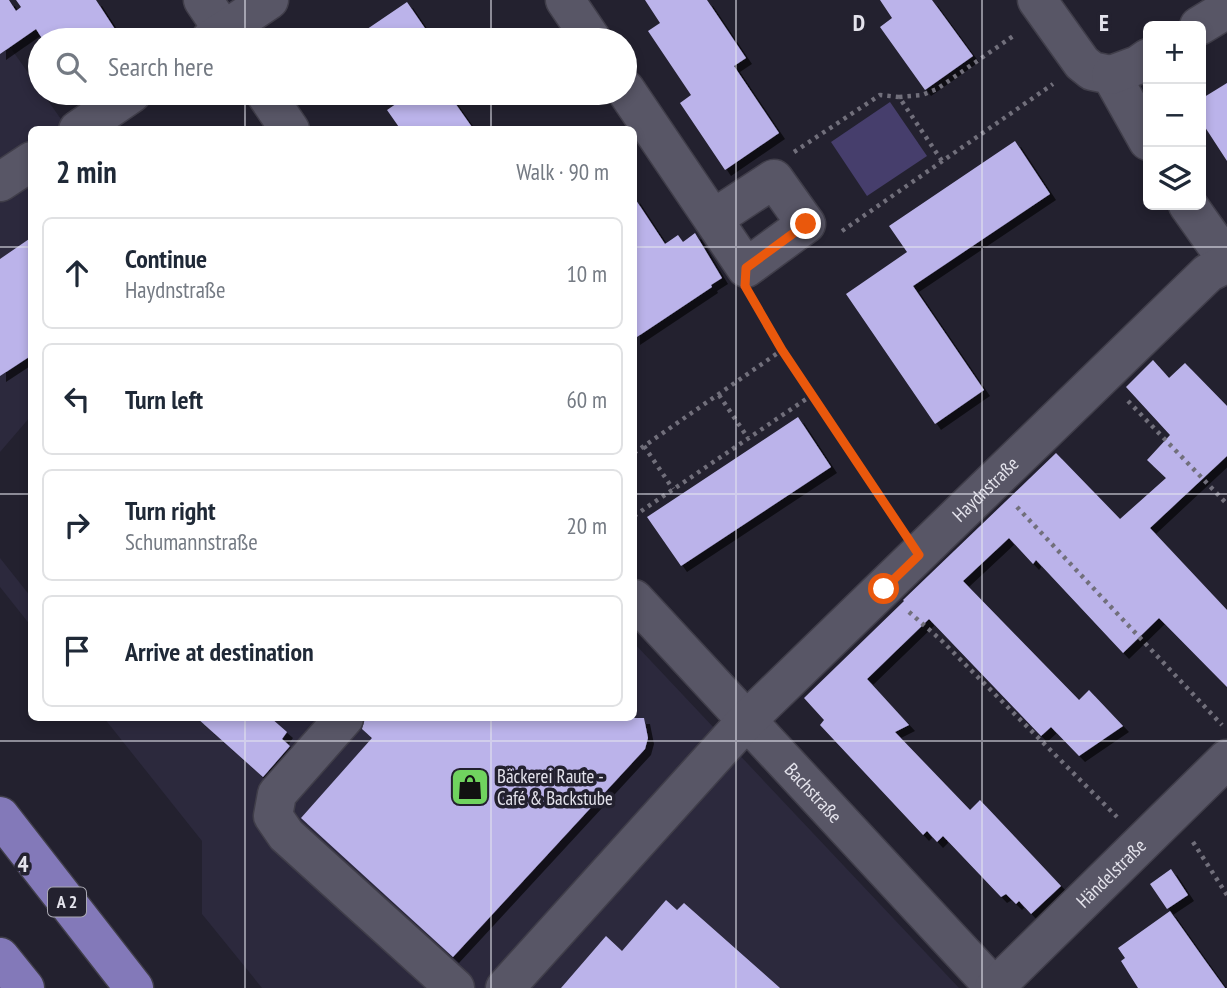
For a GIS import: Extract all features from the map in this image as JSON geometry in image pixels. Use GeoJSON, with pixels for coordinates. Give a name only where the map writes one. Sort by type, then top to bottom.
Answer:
{"type":"FeatureCollection","features":[{"type":"Feature","properties":{"kind":"highway","name":"A 2"},"geometry":{"type":"LineString","coordinates":[[0,816],[134,988]]}},
{"type":"Feature","properties":{"kind":"highway"},"geometry":{"type":"LineString","coordinates":[[0,957],[25,988]]}},
{"type":"Feature","properties":{"kind":"street"},"geometry":{"type":"LineString","coordinates":[[217,28],[269,0]]}},
{"type":"Feature","properties":{"kind":"street"},"geometry":{"type":"LineString","coordinates":[[565,0],[584,28]]}},
{"type":"Feature","properties":{"kind":"street"},"geometry":{"type":"LineString","coordinates":[[1042,6],[1096,69],[1143,134]]}},
{"type":"Feature","properties":{"kind":"street"},"geometry":{"type":"LineString","coordinates":[[1206,22],[1227,9]]}},
{"type":"Feature","properties":{"kind":"street"},"geometry":{"type":"LineString","coordinates":[[1096,69],[1143,59]]}},
{"type":"Feature","properties":{"kind":"street"},"geometry":{"type":"LineString","coordinates":[[84,126],[114,105]]}},
{"type":"Feature","properties":{"kind":"street"},"geometry":{"type":"LineString","coordinates":[[273,105],[287,126]]}},
{"type":"Feature","properties":{"kind":"street"},"geometry":{"type":"LineString","coordinates":[[636,105],[746,268],[806,224],[774,179],[713,219]]}},
{"type":"Feature","properties":{"kind":"street"},"geometry":{"type":"LineString","coordinates":[[0,182],[28,164]]}},
{"type":"Feature","properties":{"kind":"street"},"geometry":{"type":"LineString","coordinates":[[1191,210],[1227,262]]}},
{"type":"Feature","properties":{"kind":"street","name":"Haydnstraße"},"geometry":{"type":"LineString","coordinates":[[505,988],[746,721],[1208,273],[1227,262]]}},
{"type":"Feature","properties":{"kind":"street","name":"Bachstraße"},"geometry":{"type":"LineString","coordinates":[[637,601],[995,988]]}},
{"type":"Feature","properties":{"kind":"street"},"geometry":{"type":"LineString","coordinates":[[341,721],[277,794],[273,816],[286,835],[454,988]]}},
{"type":"Feature","properties":{"kind":"street","name":"Händelstraße"},"geometry":{"type":"LineString","coordinates":[[995,988],[1227,758]]}},
{"type":"Feature","properties":{"kind":"path"},"geometry":{"type":"LineString","coordinates":[[774,179],[775,163],[880,95],[922,95],[937,89],[1042,6]]}},
{"type":"Feature","properties":{"kind":"path"},"geometry":{"type":"LineString","coordinates":[[806,224],[842,231],[1008,117],[1096,69]]}},
{"type":"Feature","properties":{"kind":"path"},"geometry":{"type":"LineString","coordinates":[[899,97],[942,161]]}},
{"type":"Feature","properties":{"kind":"path"},"geometry":{"type":"LineString","coordinates":[[746,268],[745,286],[782,350],[919,555]]}},
{"type":"Feature","properties":{"kind":"path"},"geometry":{"type":"LineString","coordinates":[[637,451],[782,350]]}},
{"type":"Feature","properties":{"kind":"path"},"geometry":{"type":"LineString","coordinates":[[1103,375],[1227,504]]}},
{"type":"Feature","properties":{"kind":"path"},"geometry":{"type":"LineString","coordinates":[[719,395],[748,438]]}},
{"type":"Feature","properties":{"kind":"path"},"geometry":{"type":"LineString","coordinates":[[637,514],[812,395]]}},
{"type":"Feature","properties":{"kind":"path"},"geometry":{"type":"LineString","coordinates":[[644,446],[673,489]]}},
{"type":"Feature","properties":{"kind":"path"},"geometry":{"type":"LineString","coordinates":[[994,482],[1227,731]]}},
{"type":"Feature","properties":{"kind":"path"},"geometry":{"type":"LineString","coordinates":[[884,589],[941,640],[1143,842]]}},
{"type":"Feature","properties":{"kind":"path"},"geometry":{"type":"LineString","coordinates":[[1173,811],[1227,895]]}},
{"type":"Feature","properties":{"kind":"shaded area"},"geometry":{"type":"Polygon","coordinates":[[[0,33],[28,73],[28,105],[51,105],[66,126],[28,126],[28,419],[0,452],[0,33]]]}},
{"type":"Feature","properties":{"kind":"shaded area"},"geometry":{"type":"Polygon","coordinates":[[[890,102],[927,156],[867,196],[831,142],[890,102]]]}},
{"type":"Feature","properties":{"kind":"shaded area"},"geometry":{"type":"Polygon","coordinates":[[[0,558],[28,593],[28,622],[0,587],[0,558]]]}},
{"type":"Feature","properties":{"kind":"shaded area"},"geometry":{"type":"Polygon","coordinates":[[[637,646],[959,988],[262,988],[202,914],[202,841],[106,721],[637,721],[637,646]]]}},
{"type":"Feature","properties":{"kind":"building"},"geometry":{"type":"Polygon","coordinates":[[[0,0],[9,0],[16,11],[21,7],[16,0],[96,0],[114,28],[28,28],[28,35],[0,54],[0,0]]]}},
{"type":"Feature","properties":{"kind":"building"},"geometry":{"type":"Polygon","coordinates":[[[645,0],[707,0],[746,58],[734,66],[779,133],[725,170],[680,103],[691,95],[648,31],[660,23],[645,0]]]}},
{"type":"Feature","properties":{"kind":"building"},"geometry":{"type":"Polygon","coordinates":[[[880,0],[932,0],[973,56],[925,90],[880,27],[892,18],[880,0]]]}},
{"type":"Feature","properties":{"kind":"building"},"geometry":{"type":"Polygon","coordinates":[[[407,2],[425,28],[369,28],[407,2]]]}},
{"type":"Feature","properties":{"kind":"building"},"geometry":{"type":"Polygon","coordinates":[[[1227,83],[1227,161],[1206,129],[1206,96],[1227,83]]]}},
{"type":"Feature","properties":{"kind":"building"},"geometry":{"type":"Polygon","coordinates":[[[394,105],[456,105],[471,126],[398,126],[387,110],[394,105]]]}},
{"type":"Feature","properties":{"kind":"building"},"geometry":{"type":"Polygon","coordinates":[[[1015,141],[1050,194],[913,286],[984,390],[935,424],[846,294],[907,252],[889,226],[1015,141]]]}},
{"type":"Feature","properties":{"kind":"building"},"geometry":{"type":"Polygon","coordinates":[[[637,202],[665,244],[678,235],[683,242],[695,233],[722,278],[711,285],[712,287],[637,337],[637,202]]]}},
{"type":"Feature","properties":{"kind":"building"},"geometry":{"type":"Polygon","coordinates":[[[28,240],[28,358],[0,376],[0,259],[28,240]]]}},
{"type":"Feature","properties":{"kind":"building"},"geometry":{"type":"Polygon","coordinates":[[[1153,360],[1169,378],[1185,363],[1227,406],[1227,456],[1150,528],[1227,610],[1227,687],[1159,618],[1123,653],[1036,560],[1033,564],[1009,538],[963,581],[1079,700],[1089,690],[1123,726],[1079,756],[1051,727],[1041,736],[929,619],[867,679],[909,725],[895,732],[970,810],[980,800],[1061,886],[1031,914],[1019,901],[1016,904],[1006,894],[1001,897],[943,836],[937,842],[927,831],[923,835],[820,725],[824,720],[804,698],[1056,453],[1120,519],[1166,478],[1147,460],[1170,435],[1126,387],[1153,360]]]}},
{"type":"Feature","properties":{"kind":"building"},"geometry":{"type":"Polygon","coordinates":[[[798,417],[831,467],[681,566],[647,517],[798,417]]]}},
{"type":"Feature","properties":{"kind":"building","name":"Bäckerei Raute - Café & Backstube"},"geometry":{"type":"Polygon","coordinates":[[[637,718],[644,718],[648,738],[645,749],[453,957],[301,818],[372,738],[362,729],[364,721],[637,721],[637,718]]]}},
{"type":"Feature","properties":{"kind":"building"},"geometry":{"type":"Polygon","coordinates":[[[200,721],[274,721],[287,732],[282,739],[290,746],[263,777],[200,721]]]}},
{"type":"Feature","properties":{"kind":"building"},"geometry":{"type":"Polygon","coordinates":[[[1171,869],[1188,895],[1167,909],[1150,884],[1171,869]]]}},
{"type":"Feature","properties":{"kind":"building"},"geometry":{"type":"Polygon","coordinates":[[[666,900],[677,910],[684,903],[780,988],[561,988],[606,936],[622,951],[666,900]]]}},
{"type":"Feature","properties":{"kind":"building"},"geometry":{"type":"Polygon","coordinates":[[[1170,911],[1225,988],[1138,988],[1121,961],[1125,958],[1118,948],[1170,911]]]}},
{"type":"Feature","properties":{"kind":"place","name":"Bäckerei Raute - Café & Backstube"},"geometry":{"type":"Point","coordinates":[470,787]}},
{"type":"Feature","properties":{"kind":"route"},"geometry":{"type":"LineString","coordinates":[[806,224],[746,268],[745,286],[782,350],[919,555],[884,589]]}}]}
